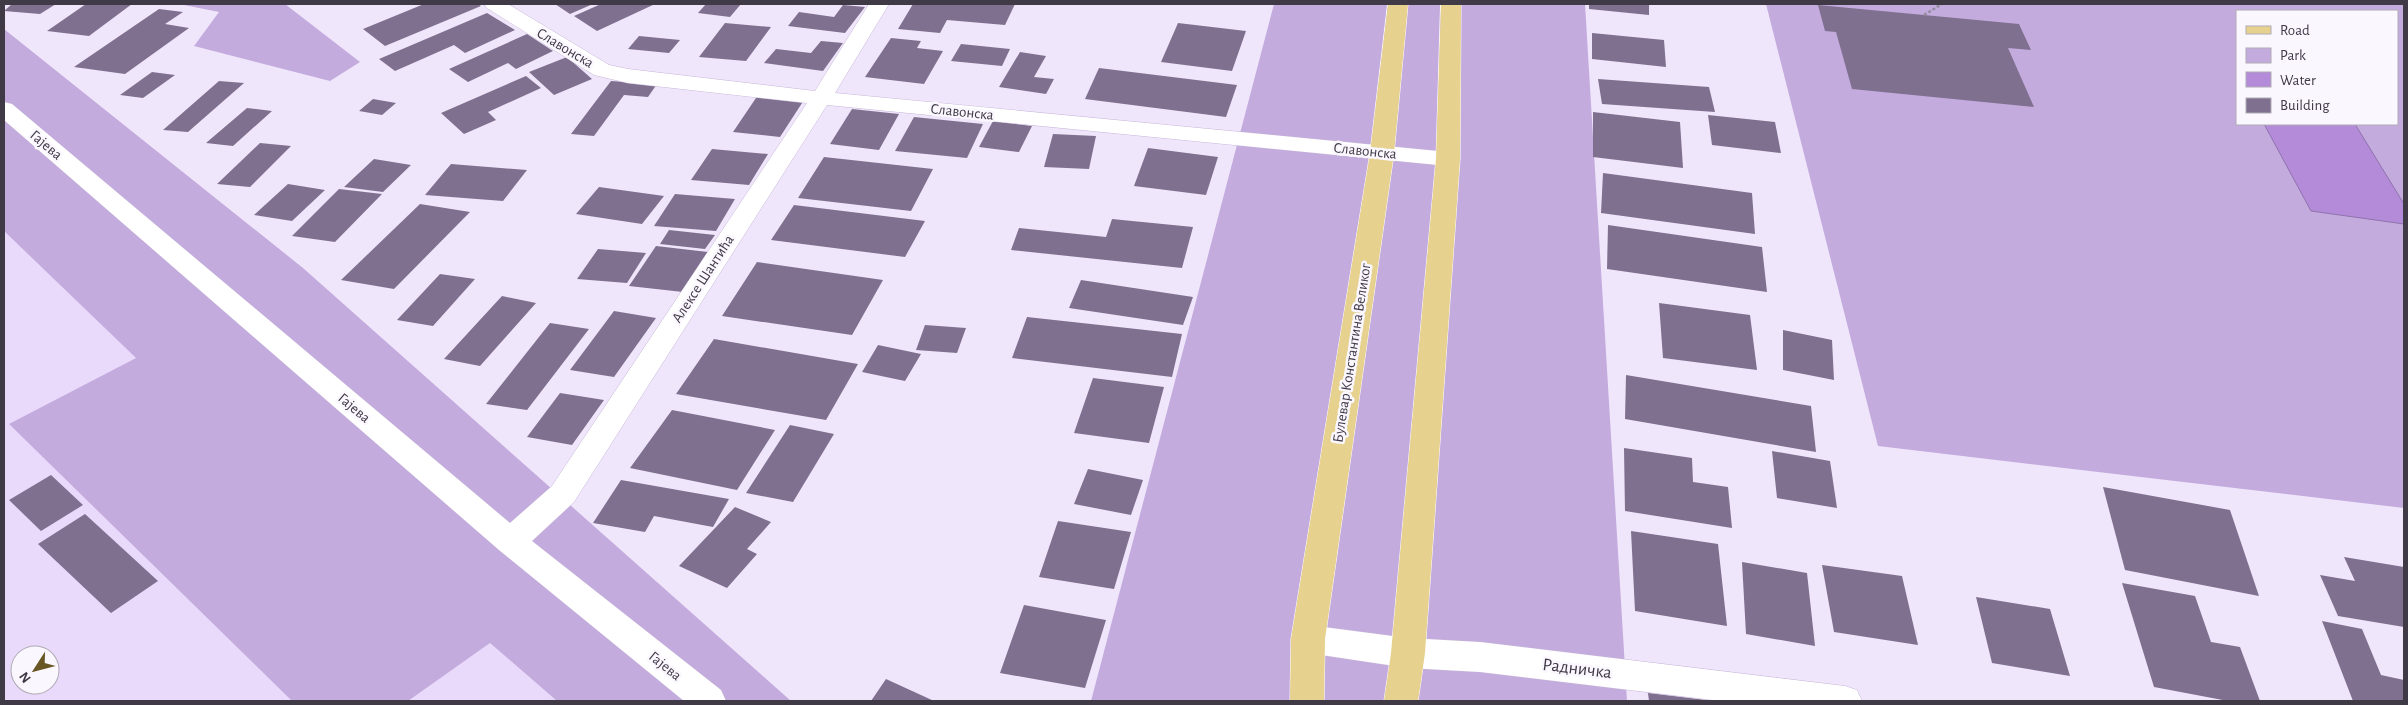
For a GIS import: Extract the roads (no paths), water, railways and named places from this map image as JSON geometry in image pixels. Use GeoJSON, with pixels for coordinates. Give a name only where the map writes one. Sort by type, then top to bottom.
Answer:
{"type":"FeatureCollection","features":[{"type":"Feature","properties":{"kind":"main road","name":"Булевар Константина Великог"},"geometry":{"type":"LineString","coordinates":[[1307,701],[1308,639],[1382,153],[1398,4]]}},
{"type":"Feature","properties":{"kind":"main road"},"geometry":{"type":"LineString","coordinates":[[1401,701],[1408,653],[1448,159],[1451,4]]}},
{"type":"Feature","properties":{"kind":"street","name":"Славонска"},"geometry":{"type":"LineString","coordinates":[[494,4],[602,70],[628,76],[821,98],[1448,159]]}},
{"type":"Feature","properties":{"kind":"street","name":"Алексе Шантића"},"geometry":{"type":"LineString","coordinates":[[510,541],[563,494],[821,98],[879,4]]}},
{"type":"Feature","properties":{"kind":"street","name":"Гајева"},"geometry":{"type":"LineString","coordinates":[[4,109],[510,541],[709,701]]}},
{"type":"Feature","properties":{"kind":"street","name":"Радничка"},"geometry":{"type":"LineString","coordinates":[[1308,639],[1408,653],[1480,657],[1845,701]]}},
{"type":"Feature","properties":{"kind":"water"},"geometry":{"type":"Polygon","coordinates":[[[2265,125],[2356,125],[2404,204],[2404,224],[2311,211],[2265,125]]]}}]}
